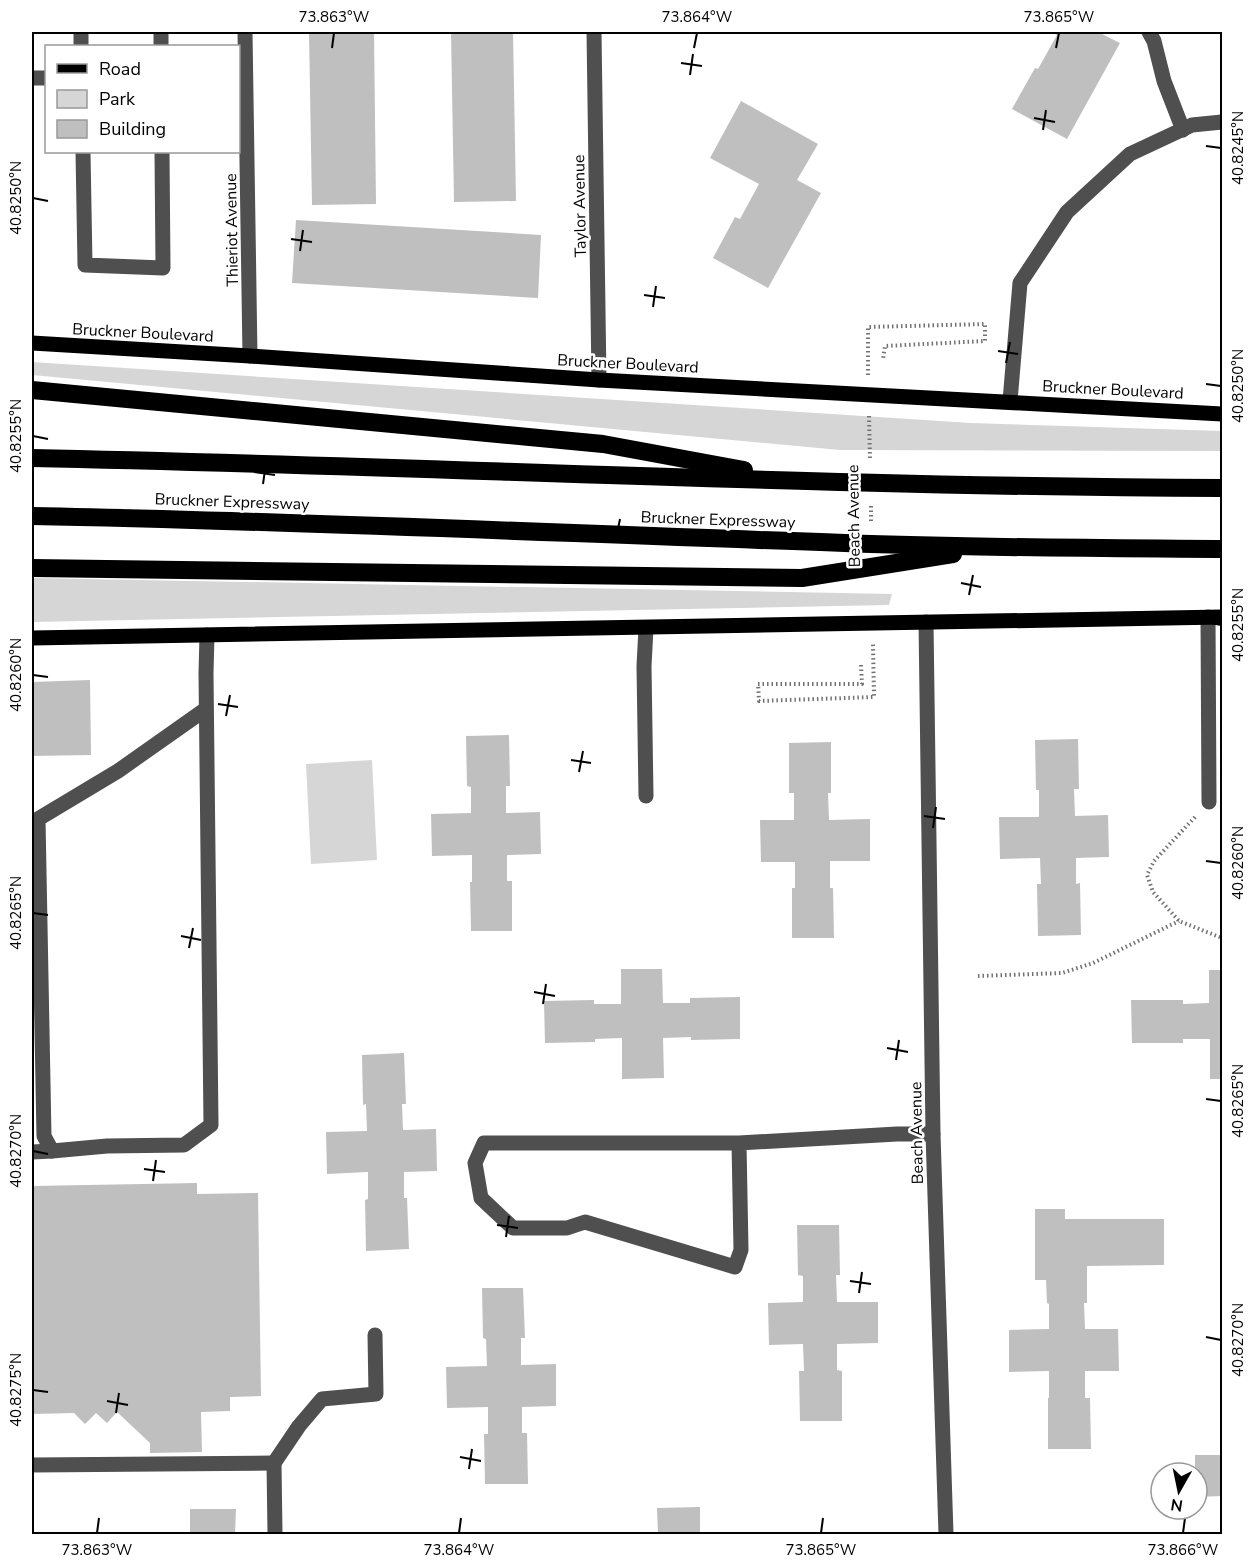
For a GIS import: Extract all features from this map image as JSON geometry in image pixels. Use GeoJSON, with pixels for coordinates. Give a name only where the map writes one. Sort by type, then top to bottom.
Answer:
{"type":"FeatureCollection","features":[{"type":"Feature","properties":{"kind":"highway"},"geometry":{"type":"LineString","coordinates":[[32,390],[603,444],[804,481]]}},
{"type":"Feature","properties":{"kind":"highway"},"geometry":{"type":"LineString","coordinates":[[32,458],[804,481],[1222,488]]}},
{"type":"Feature","properties":{"kind":"highway","name":"Bruckner Expressway"},"geometry":{"type":"LineString","coordinates":[[32,516],[273,521],[847,544],[1222,549]]}},
{"type":"Feature","properties":{"kind":"highway"},"geometry":{"type":"LineString","coordinates":[[32,568],[802,578],[1000,547]]}},
{"type":"Feature","properties":{"kind":"main road","name":"Bruckner Boulevard"},"geometry":{"type":"LineString","coordinates":[[32,343],[600,380],[1222,414]]}},
{"type":"Feature","properties":{"kind":"main road"},"geometry":{"type":"LineString","coordinates":[[32,638],[1215,617]]}},
{"type":"Feature","properties":{"kind":"street","name":"Thieriot Avenue"},"geometry":{"type":"LineString","coordinates":[[245,32],[250,356]]}},
{"type":"Feature","properties":{"kind":"street","name":"Taylor Avenue"},"geometry":{"type":"LineString","coordinates":[[594,32],[600,380]]}},
{"type":"Feature","properties":{"kind":"street"},"geometry":{"type":"LineString","coordinates":[[1149,32],[1154,41],[1164,81],[1183,130]]}},
{"type":"Feature","properties":{"kind":"street"},"geometry":{"type":"LineString","coordinates":[[1010,401],[1020,283],[1067,212],[1130,154],[1192,125],[1222,122]]}},
{"type":"Feature","properties":{"kind":"street"},"geometry":{"type":"LineString","coordinates":[[83,153],[85,265],[163,268],[162,153]]}},
{"type":"Feature","properties":{"kind":"street"},"geometry":{"type":"LineString","coordinates":[[1209,802],[1215,617]]}},
{"type":"Feature","properties":{"kind":"street","name":"Beach Avenue"},"geometry":{"type":"LineString","coordinates":[[926,622],[933,1134],[946,1534]]}},
{"type":"Feature","properties":{"kind":"street"},"geometry":{"type":"LineString","coordinates":[[645,796],[646,628]]}},
{"type":"Feature","properties":{"kind":"street"},"geometry":{"type":"LineString","coordinates":[[32,1152],[107,1146],[184,1145],[211,1125],[207,635]]}},
{"type":"Feature","properties":{"kind":"street"},"geometry":{"type":"LineString","coordinates":[[52,1151],[44,1137],[35,911],[38,819],[118,771],[206,709]]}},
{"type":"Feature","properties":{"kind":"street"},"geometry":{"type":"LineString","coordinates":[[739,1143],[741,1250],[735,1267],[585,1222],[567,1228],[513,1228],[481,1198],[475,1163],[484,1143],[739,1143],[933,1134]]}},
{"type":"Feature","properties":{"kind":"street"},"geometry":{"type":"LineString","coordinates":[[276,1534],[274,1463],[299,1426],[322,1399],[375,1394],[375,1335]]}},
{"type":"Feature","properties":{"kind":"street"},"geometry":{"type":"LineString","coordinates":[[32,1465],[274,1463]]}},
{"type":"Feature","properties":{"kind":"path"},"geometry":{"type":"LineString","coordinates":[[869,386],[868,327],[985,324],[985,341],[885,346],[884,359]]}},
{"type":"Feature","properties":{"kind":"path","name":"Beach Avenue"},"geometry":{"type":"LineString","coordinates":[[869,410],[870,470]]}},
{"type":"Feature","properties":{"kind":"path","name":"Beach Avenue"},"geometry":{"type":"LineString","coordinates":[[871,506],[871,530]]}},
{"type":"Feature","properties":{"kind":"path"},"geometry":{"type":"LineString","coordinates":[[861,665],[862,684],[758,684],[759,701],[874,698],[873,638]]}},
{"type":"Feature","properties":{"kind":"path"},"geometry":{"type":"LineString","coordinates":[[1209,802],[1154,861],[1147,875],[1153,892],[1179,921],[1222,939]]}},
{"type":"Feature","properties":{"kind":"path"},"geometry":{"type":"LineString","coordinates":[[978,976],[1062,973],[1079,969],[1179,921]]}},
{"type":"Feature","properties":{"kind":"green space"},"geometry":{"type":"Polygon","coordinates":[[[32,362],[971,423],[1222,431],[1222,451],[840,450],[32,375],[32,362]]]}},
{"type":"Feature","properties":{"kind":"green space"},"geometry":{"type":"Polygon","coordinates":[[[32,578],[892,594],[889,605],[32,622],[32,578]]]}},
{"type":"Feature","properties":{"kind":"green space"},"geometry":{"type":"Polygon","coordinates":[[[372,760],[377,860],[311,864],[306,764],[372,760]]]}},
{"type":"Feature","properties":{"kind":"building"},"geometry":{"type":"Polygon","coordinates":[[[309,32],[374,32],[376,204],[312,205],[309,32]]]}},
{"type":"Feature","properties":{"kind":"building"},"geometry":{"type":"Polygon","coordinates":[[[451,32],[513,32],[516,201],[454,202],[451,32]]]}},
{"type":"Feature","properties":{"kind":"building"},"geometry":{"type":"Polygon","coordinates":[[[1051,32],[1098,32],[1120,43],[1067,139],[1012,109],[1057,35],[1051,32]]]}},
{"type":"Feature","properties":{"kind":"building"},"geometry":{"type":"Polygon","coordinates":[[[741,101],[818,144],[797,180],[821,193],[768,288],[713,258],[735,217],[740,219],[759,184],[710,158],[741,101]]]}},
{"type":"Feature","properties":{"kind":"building"},"geometry":{"type":"Polygon","coordinates":[[[296,220],[541,235],[538,298],[292,283],[296,220]]]}},
{"type":"Feature","properties":{"kind":"building"},"geometry":{"type":"Polygon","coordinates":[[[90,680],[91,755],[32,756],[32,682],[90,680]]]}},
{"type":"Feature","properties":{"kind":"building"},"geometry":{"type":"Polygon","coordinates":[[[509,735],[510,786],[506,786],[506,813],[540,812],[541,854],[507,855],[507,881],[512,881],[512,931],[471,931],[472,855],[432,856],[431,814],[471,813],[471,787],[467,786],[466,736],[509,735]]]}},
{"type":"Feature","properties":{"kind":"building"},"geometry":{"type":"Polygon","coordinates":[[[1078,739],[1079,789],[1074,789],[1075,816],[1108,815],[1109,857],[1076,858],[1076,884],[1080,883],[1081,935],[1038,936],[1037,884],[1041,884],[1040,858],[1000,859],[999,817],[1039,817],[1035,740],[1078,739]]]}},
{"type":"Feature","properties":{"kind":"building"},"geometry":{"type":"Polygon","coordinates":[[[831,742],[829,820],[870,819],[870,861],[830,861],[834,938],[792,938],[792,888],[795,888],[795,862],[761,862],[760,820],[794,820],[794,793],[789,793],[789,743],[831,742]]]}},
{"type":"Feature","properties":{"kind":"building"},"geometry":{"type":"Polygon","coordinates":[[[621,969],[662,969],[663,1003],[690,1003],[690,998],[740,997],[740,1039],[663,1038],[664,1078],[622,1079],[622,1038],[595,1039],[595,1042],[545,1043],[544,1001],[594,1000],[594,1004],[621,1004],[621,969]]]}},
{"type":"Feature","properties":{"kind":"building"},"geometry":{"type":"Polygon","coordinates":[[[1209,970],[1222,970],[1222,1079],[1210,1079],[1210,1039],[1183,1039],[1183,1043],[1132,1043],[1131,1000],[1183,1000],[1183,1004],[1209,1003],[1209,970]]]}},
{"type":"Feature","properties":{"kind":"building"},"geometry":{"type":"Polygon","coordinates":[[[404,1053],[406,1104],[402,1104],[403,1130],[436,1129],[437,1171],[404,1172],[409,1249],[366,1251],[365,1200],[368,1199],[368,1172],[327,1174],[326,1132],[367,1131],[366,1104],[363,1105],[362,1055],[404,1053]]]}},
{"type":"Feature","properties":{"kind":"building"},"geometry":{"type":"Polygon","coordinates":[[[197,1183],[197,1194],[258,1193],[261,1396],[230,1397],[230,1411],[201,1412],[202,1452],[150,1453],[150,1443],[117,1412],[107,1423],[96,1413],[85,1424],[74,1413],[32,1414],[32,1186],[197,1183]]]}},
{"type":"Feature","properties":{"kind":"building"},"geometry":{"type":"Polygon","coordinates":[[[1035,1209],[1065,1209],[1065,1219],[1164,1219],[1164,1265],[1087,1266],[1087,1303],[1084,1303],[1085,1329],[1118,1329],[1119,1371],[1085,1371],[1085,1398],[1090,1398],[1091,1449],[1048,1449],[1049,1371],[1009,1372],[1009,1330],[1049,1329],[1046,1280],[1035,1280],[1035,1209]]]}},
{"type":"Feature","properties":{"kind":"building"},"geometry":{"type":"Polygon","coordinates":[[[797,1225],[839,1225],[840,1275],[836,1275],[837,1302],[878,1302],[878,1343],[837,1344],[837,1370],[842,1371],[842,1421],[800,1421],[799,1371],[804,1371],[803,1344],[769,1345],[768,1303],[803,1302],[803,1276],[798,1275],[797,1225]]]}},
{"type":"Feature","properties":{"kind":"building"},"geometry":{"type":"Polygon","coordinates":[[[482,1288],[523,1288],[525,1338],[521,1338],[521,1365],[556,1364],[556,1406],[522,1407],[522,1433],[527,1433],[528,1484],[485,1484],[484,1434],[488,1434],[488,1407],[447,1408],[446,1367],[487,1366],[486,1339],[483,1338],[482,1288]]]}},
{"type":"Feature","properties":{"kind":"building"},"geometry":{"type":"Polygon","coordinates":[[[1195,1455],[1222,1455],[1222,1496],[1209,1497],[1209,1461],[1195,1461],[1195,1455]]]}},
{"type":"Feature","properties":{"kind":"building"},"geometry":{"type":"Polygon","coordinates":[[[700,1507],[700,1534],[658,1534],[657,1508],[700,1507]]]}},
{"type":"Feature","properties":{"kind":"building"},"geometry":{"type":"Polygon","coordinates":[[[190,1509],[236,1509],[235,1534],[190,1533],[190,1509]]]}}]}
